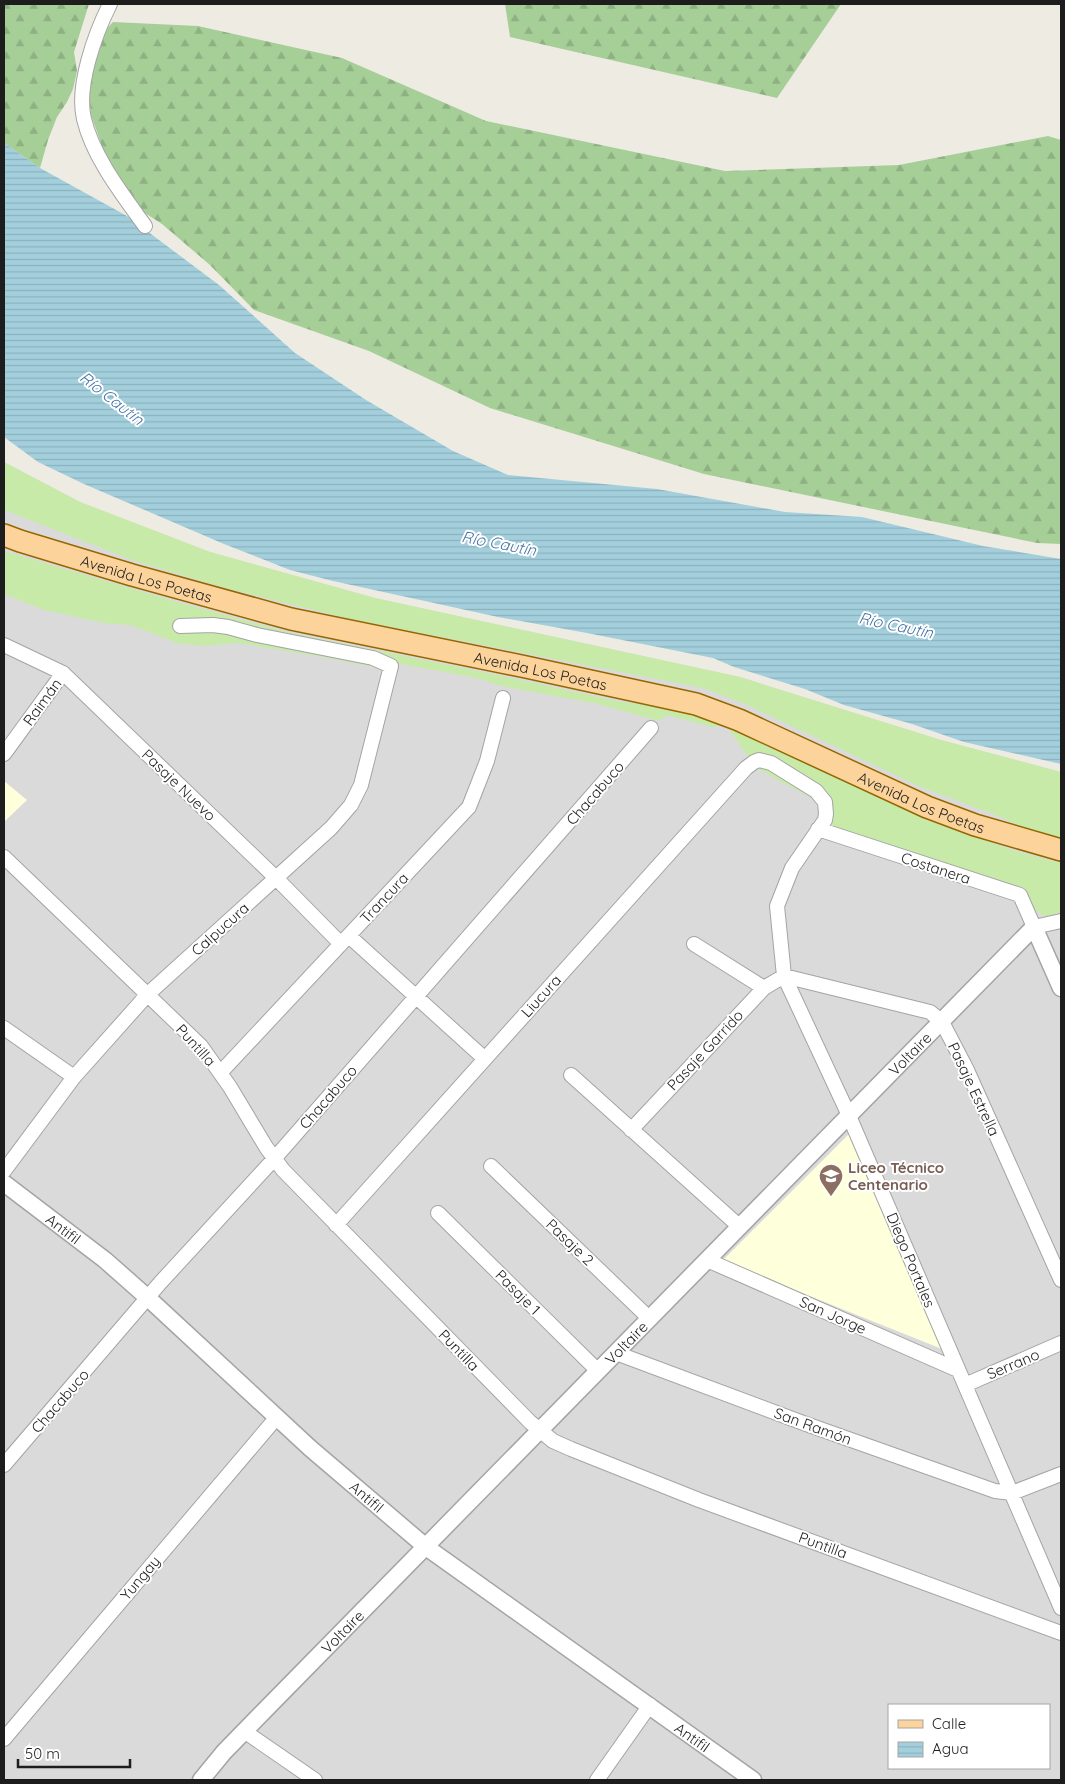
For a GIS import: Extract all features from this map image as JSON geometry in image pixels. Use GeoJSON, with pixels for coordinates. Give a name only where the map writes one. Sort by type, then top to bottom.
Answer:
{"type":"FeatureCollection","features":[{"type":"Feature","properties":{"kind":"main road","name":"Avenida Los Poetas"},"geometry":{"type":"LineString","coordinates":[[4,535],[20,542],[291,619],[696,704],[739,720],[927,806],[975,825],[1061,850]]}},
{"type":"Feature","properties":{"kind":"street"},"geometry":{"type":"LineString","coordinates":[[110,4],[96,36],[83,84],[83,118],[98,157],[145,226]]}},
{"type":"Feature","properties":{"kind":"street","name":"Calpucura"},"geometry":{"type":"LineString","coordinates":[[4,1171],[74,1077],[148,994],[331,828],[356,795],[364,775],[390,666],[373,658],[258,635],[228,627],[205,625],[180,626]]}},
{"type":"Feature","properties":{"kind":"street","name":"Pasaje Nuevo"},"geometry":{"type":"LineString","coordinates":[[4,645],[63,673],[276,878],[345,940],[417,996],[484,1059]]}},
{"type":"Feature","properties":{"kind":"street","name":"Raimán"},"geometry":{"type":"LineString","coordinates":[[4,754],[63,673]]}},
{"type":"Feature","properties":{"kind":"street","name":"Trancura"},"geometry":{"type":"LineString","coordinates":[[220,1072],[470,807],[487,761],[503,698]]}},
{"type":"Feature","properties":{"kind":"street","name":"Chacabuco"},"geometry":{"type":"LineString","coordinates":[[4,1465],[148,1298],[274,1159],[651,728]]}},
{"type":"Feature","properties":{"kind":"street","name":"Diego Portales"},"geometry":{"type":"LineString","coordinates":[[746,768],[754,762],[765,761],[816,790],[826,808],[825,820],[792,868],[777,906],[784,976],[849,1117],[1061,1608]]}},
{"type":"Feature","properties":{"kind":"street","name":"Liucura"},"geometry":{"type":"LineString","coordinates":[[336,1224],[746,768]]}},
{"type":"Feature","properties":{"kind":"street","name":"Costanera"},"geometry":{"type":"LineString","coordinates":[[818,829],[1020,895],[1034,927]]}},
{"type":"Feature","properties":{"kind":"street","name":"Puntilla"},"geometry":{"type":"LineString","coordinates":[[4,857],[201,1046],[220,1072],[274,1159],[530,1422],[553,1441],[690,1496],[1061,1634]]}},
{"type":"Feature","properties":{"kind":"street"},"geometry":{"type":"LineString","coordinates":[[1061,921],[1034,927],[1061,988]]}},
{"type":"Feature","properties":{"kind":"street","name":"Voltaire"},"geometry":{"type":"LineString","coordinates":[[201,1780],[244,1731],[1034,927]]}},
{"type":"Feature","properties":{"kind":"street"},"geometry":{"type":"LineString","coordinates":[[694,944],[764,988]]}},
{"type":"Feature","properties":{"kind":"street"},"geometry":{"type":"LineString","coordinates":[[784,976],[930,1012],[942,1022]]}},
{"type":"Feature","properties":{"kind":"street","name":"Pasaje Garrido"},"geometry":{"type":"LineString","coordinates":[[631,1130],[764,988],[784,976]]}},
{"type":"Feature","properties":{"kind":"street","name":"Pasaje Estrella"},"geometry":{"type":"LineString","coordinates":[[942,1022],[967,1070],[1061,1280]]}},
{"type":"Feature","properties":{"kind":"street"},"geometry":{"type":"LineString","coordinates":[[4,1028],[74,1077]]}},
{"type":"Feature","properties":{"kind":"street"},"geometry":{"type":"LineString","coordinates":[[570,1075],[740,1227]]}},
{"type":"Feature","properties":{"kind":"street","name":"Pasaje 2"},"geometry":{"type":"LineString","coordinates":[[491,1166],[650,1319]]}},
{"type":"Feature","properties":{"kind":"street","name":"Antifil"},"geometry":{"type":"LineString","coordinates":[[4,1183],[79,1240],[148,1298],[344,1479],[426,1547],[754,1780]]}},
{"type":"Feature","properties":{"kind":"street","name":"Pasaje 1"},"geometry":{"type":"LineString","coordinates":[[438,1213],[598,1371]]}},
{"type":"Feature","properties":{"kind":"street","name":"San Jorge"},"geometry":{"type":"LineString","coordinates":[[707,1260],[958,1370]]}},
{"type":"Feature","properties":{"kind":"street","name":"Serrano"},"geometry":{"type":"LineString","coordinates":[[965,1384],[1061,1343]]}},
{"type":"Feature","properties":{"kind":"street","name":"San Ramón"},"geometry":{"type":"LineString","coordinates":[[616,1353],[964,1481],[995,1491],[1012,1493]]}},
{"type":"Feature","properties":{"kind":"street","name":"Yungay"},"geometry":{"type":"LineString","coordinates":[[4,1739],[277,1417]]}},
{"type":"Feature","properties":{"kind":"street"},"geometry":{"type":"LineString","coordinates":[[1012,1493],[1061,1474]]}},
{"type":"Feature","properties":{"kind":"street"},"geometry":{"type":"LineString","coordinates":[[597,1780],[650,1705]]}},
{"type":"Feature","properties":{"kind":"street"},"geometry":{"type":"LineString","coordinates":[[244,1731],[315,1780]]}},
{"type":"Feature","properties":{"kind":"shaded area"},"geometry":{"type":"Polygon","coordinates":[[[4,462],[80,502],[210,552],[375,598],[740,677],[941,740],[1061,772],[1061,1780],[4,1780],[4,462]]]}},
{"type":"Feature","properties":{"kind":"shaded area"},"geometry":{"type":"Polygon","coordinates":[[[4,781],[27,800],[4,822],[4,781]]]}},
{"type":"Feature","properties":{"kind":"shaded area","name":"Liceo Técnico Centenario"},"geometry":{"type":"Polygon","coordinates":[[[849,1134],[942,1349],[722,1261],[849,1134]]]}},
{"type":"Feature","properties":{"kind":"green space"},"geometry":{"type":"Polygon","coordinates":[[[4,4],[89,4],[74,52],[77,71],[73,89],[57,117],[40,168],[4,143],[4,4]]]}},
{"type":"Feature","properties":{"kind":"green space"},"geometry":{"type":"Polygon","coordinates":[[[505,4],[841,4],[777,98],[510,37],[505,4]]]}},
{"type":"Feature","properties":{"kind":"green space"},"geometry":{"type":"Polygon","coordinates":[[[113,22],[198,26],[342,58],[486,121],[725,171],[899,165],[1048,136],[1061,140],[1061,544],[1037,543],[704,474],[490,408],[369,351],[254,310],[210,265],[162,224],[120,197],[91,115],[85,52],[113,22]]]}},
{"type":"Feature","properties":{"kind":"green space"},"geometry":{"type":"Polygon","coordinates":[[[4,462],[80,502],[210,552],[375,598],[740,677],[941,740],[1061,772],[1061,843],[1039,837],[1001,817],[921,787],[745,704],[703,688],[355,620],[221,587],[132,560],[4,510],[4,462]]]}},
{"type":"Feature","properties":{"kind":"green space"},"geometry":{"type":"Polygon","coordinates":[[[4,551],[287,632],[617,701],[667,708],[722,720],[783,751],[957,831],[1019,852],[1061,863],[1061,912],[1045,917],[1033,908],[1021,887],[819,825],[828,807],[756,768],[726,725],[712,727],[667,715],[659,721],[598,704],[502,686],[477,678],[384,661],[382,669],[238,643],[204,646],[177,643],[130,625],[104,623],[44,610],[4,594],[4,551]]]}},
{"type":"Feature","properties":{"kind":"water","name":"Río Cautín"},"geometry":{"type":"Polygon","coordinates":[[[4,143],[40,168],[127,216],[219,285],[295,353],[366,400],[453,451],[508,475],[657,489],[785,512],[862,517],[983,546],[1061,559],[1061,764],[964,742],[912,724],[844,705],[805,689],[734,667],[713,658],[498,617],[290,570],[84,484],[38,462],[4,437],[4,143]]]}},
{"type":"Feature","properties":{"kind":"place","name":"Liceo Técnico Centenario"},"geometry":{"type":"Point","coordinates":[831,1197]}}]}
